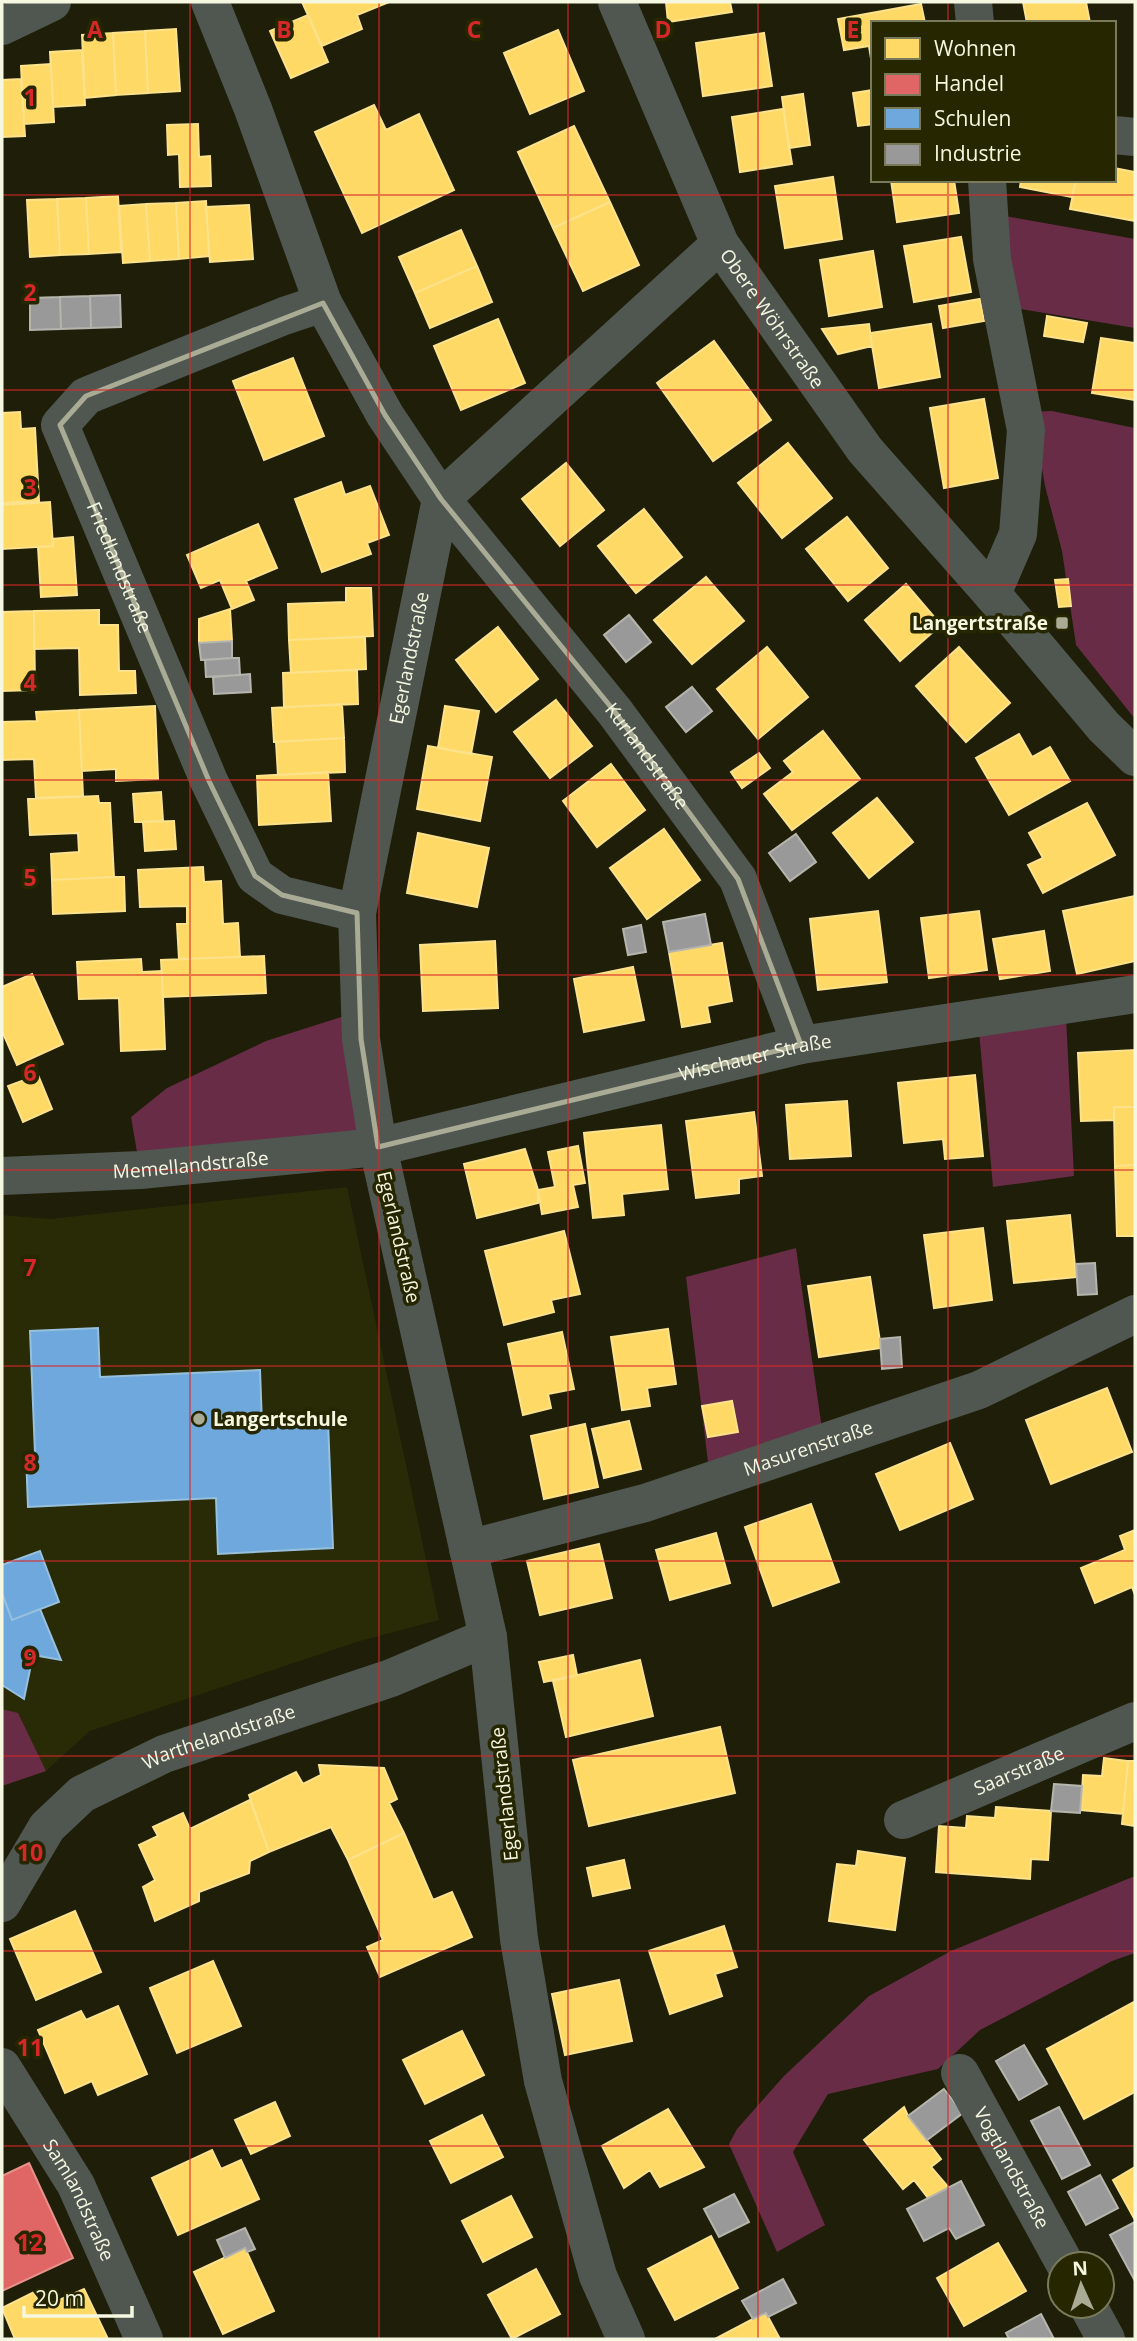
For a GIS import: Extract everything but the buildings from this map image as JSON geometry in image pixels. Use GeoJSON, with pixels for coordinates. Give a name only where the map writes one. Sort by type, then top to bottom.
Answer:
{"type":"FeatureCollection","features":[{"type":"Feature","properties":{"kind":"street"},"geometry":{"type":"LineString","coordinates":[[2,26],[52,2]]}},
{"type":"Feature","properties":{"kind":"street"},"geometry":{"type":"LineString","coordinates":[[210,2],[253,109],[323,303],[385,415],[441,499],[720,244]]}},
{"type":"Feature","properties":{"kind":"street","name":"Obere Wöhrstraße"},"geometry":{"type":"LineString","coordinates":[[617,2],[720,244],[865,450],[992,594]]}},
{"type":"Feature","properties":{"kind":"street"},"geometry":{"type":"LineString","coordinates":[[973,2],[975,21]]}},
{"type":"Feature","properties":{"kind":"street"},"geometry":{"type":"LineString","coordinates":[[1116,135],[1135,137]]}},
{"type":"Feature","properties":{"kind":"street"},"geometry":{"type":"LineString","coordinates":[[988,182],[992,259],[1026,430],[1018,534],[992,594],[1104,727],[1135,757]]}},
{"type":"Feature","properties":{"kind":"street","name":"Friedlandstraße"},"geometry":{"type":"LineString","coordinates":[[323,303],[284,316],[86,396],[60,425],[209,781],[256,876],[282,895],[357,913]]}},
{"type":"Feature","properties":{"kind":"street","name":"Egerlandstraße"},"geometry":{"type":"LineString","coordinates":[[441,499],[357,913],[361,1040],[378,1147],[488,1637],[519,1939],[543,2081],[598,2276],[625,2339]]}},
{"type":"Feature","properties":{"kind":"street","name":"Kurlandstraße"},"geometry":{"type":"LineString","coordinates":[[441,499],[615,712],[738,879],[801,1045]]}},
{"type":"Feature","properties":{"kind":"street","name":"Wischauer Straße"},"geometry":{"type":"LineString","coordinates":[[378,1147],[801,1045],[1135,994]]}},
{"type":"Feature","properties":{"kind":"street","name":"Memellandstraße"},"geometry":{"type":"LineString","coordinates":[[2,1176],[164,1168],[378,1147]]}},
{"type":"Feature","properties":{"kind":"street","name":"Masurenstraße"},"geometry":{"type":"LineString","coordinates":[[468,1549],[645,1503],[979,1390],[1135,1314]]}},
{"type":"Feature","properties":{"kind":"street","name":"Warthelandstraße"},"geometry":{"type":"LineString","coordinates":[[2,1903],[47,1826],[82,1794],[164,1754],[391,1678],[488,1637]]}},
{"type":"Feature","properties":{"kind":"street","name":"Saarstraße"},"geometry":{"type":"LineString","coordinates":[[903,1820],[1135,1721]]}},
{"type":"Feature","properties":{"kind":"street","name":"Samlandstraße"},"geometry":{"type":"LineString","coordinates":[[2,2067],[76,2185],[144,2339]]}},
{"type":"Feature","properties":{"kind":"street","name":"Vogtlandstraße"},"geometry":{"type":"LineString","coordinates":[[960,2073],[1057,2250]]}},
{"type":"Feature","properties":{"kind":"street"},"geometry":{"type":"LineString","coordinates":[[1096,2320],[1106,2339]]}},
{"type":"Feature","properties":{"kind":"highlighted area"},"geometry":{"type":"Polygon","coordinates":[[[323,303],[385,415],[441,499],[615,712],[738,879],[801,1045],[378,1147],[361,1039],[357,913],[282,895],[255,876],[209,781],[60,425],[86,396],[323,303]]]}},
{"type":"Feature","properties":{"kind":"shaded area"},"geometry":{"type":"Polygon","coordinates":[[[1005,216],[1135,239],[1135,328],[1009,307],[1005,216]]]}},
{"type":"Feature","properties":{"kind":"shaded area"},"geometry":{"type":"Polygon","coordinates":[[[1052,411],[1135,428],[1135,719],[1076,645],[1062,551],[1045,486],[1032,412],[1052,411]]]}},
{"type":"Feature","properties":{"kind":"shaded area"},"geometry":{"type":"Polygon","coordinates":[[[360,1011],[378,1147],[140,1170],[131,1117],[167,1088],[266,1041],[360,1011]]]}},
{"type":"Feature","properties":{"kind":"shaded area"},"geometry":{"type":"Polygon","coordinates":[[[1066,1017],[1074,1176],[993,1187],[979,1031],[1066,1017]]]}},
{"type":"Feature","properties":{"kind":"shaded area","name":"Langertschule"},"geometry":{"type":"Polygon","coordinates":[[[347,1187],[439,1620],[360,1641],[90,1731],[46,1771],[2,1786],[2,1215],[50,1219],[347,1187]]]}},
{"type":"Feature","properties":{"kind":"shaded area"},"geometry":{"type":"Polygon","coordinates":[[[796,1248],[823,1436],[709,1471],[686,1277],[796,1248]]]}},
{"type":"Feature","properties":{"kind":"shaded area"},"geometry":{"type":"Polygon","coordinates":[[[2,1709],[18,1713],[46,1771],[2,1786],[2,1709]]]}},
{"type":"Feature","properties":{"kind":"shaded area"},"geometry":{"type":"Polygon","coordinates":[[[1135,1876],[1135,1953],[1112,1961],[980,2030],[938,2069],[828,2094],[793,2152],[825,2225],[777,2252],[729,2144],[737,2129],[784,2076],[869,1996],[951,1951],[1135,1876]]]}},
{"type":"Feature","properties":{"kind":"place","name":"Langertstraße"},"geometry":{"type":"Point","coordinates":[1062,623]}},
{"type":"Feature","properties":{"kind":"place","name":"Langertschule"},"geometry":{"type":"Point","coordinates":[199,1419]}}]}
